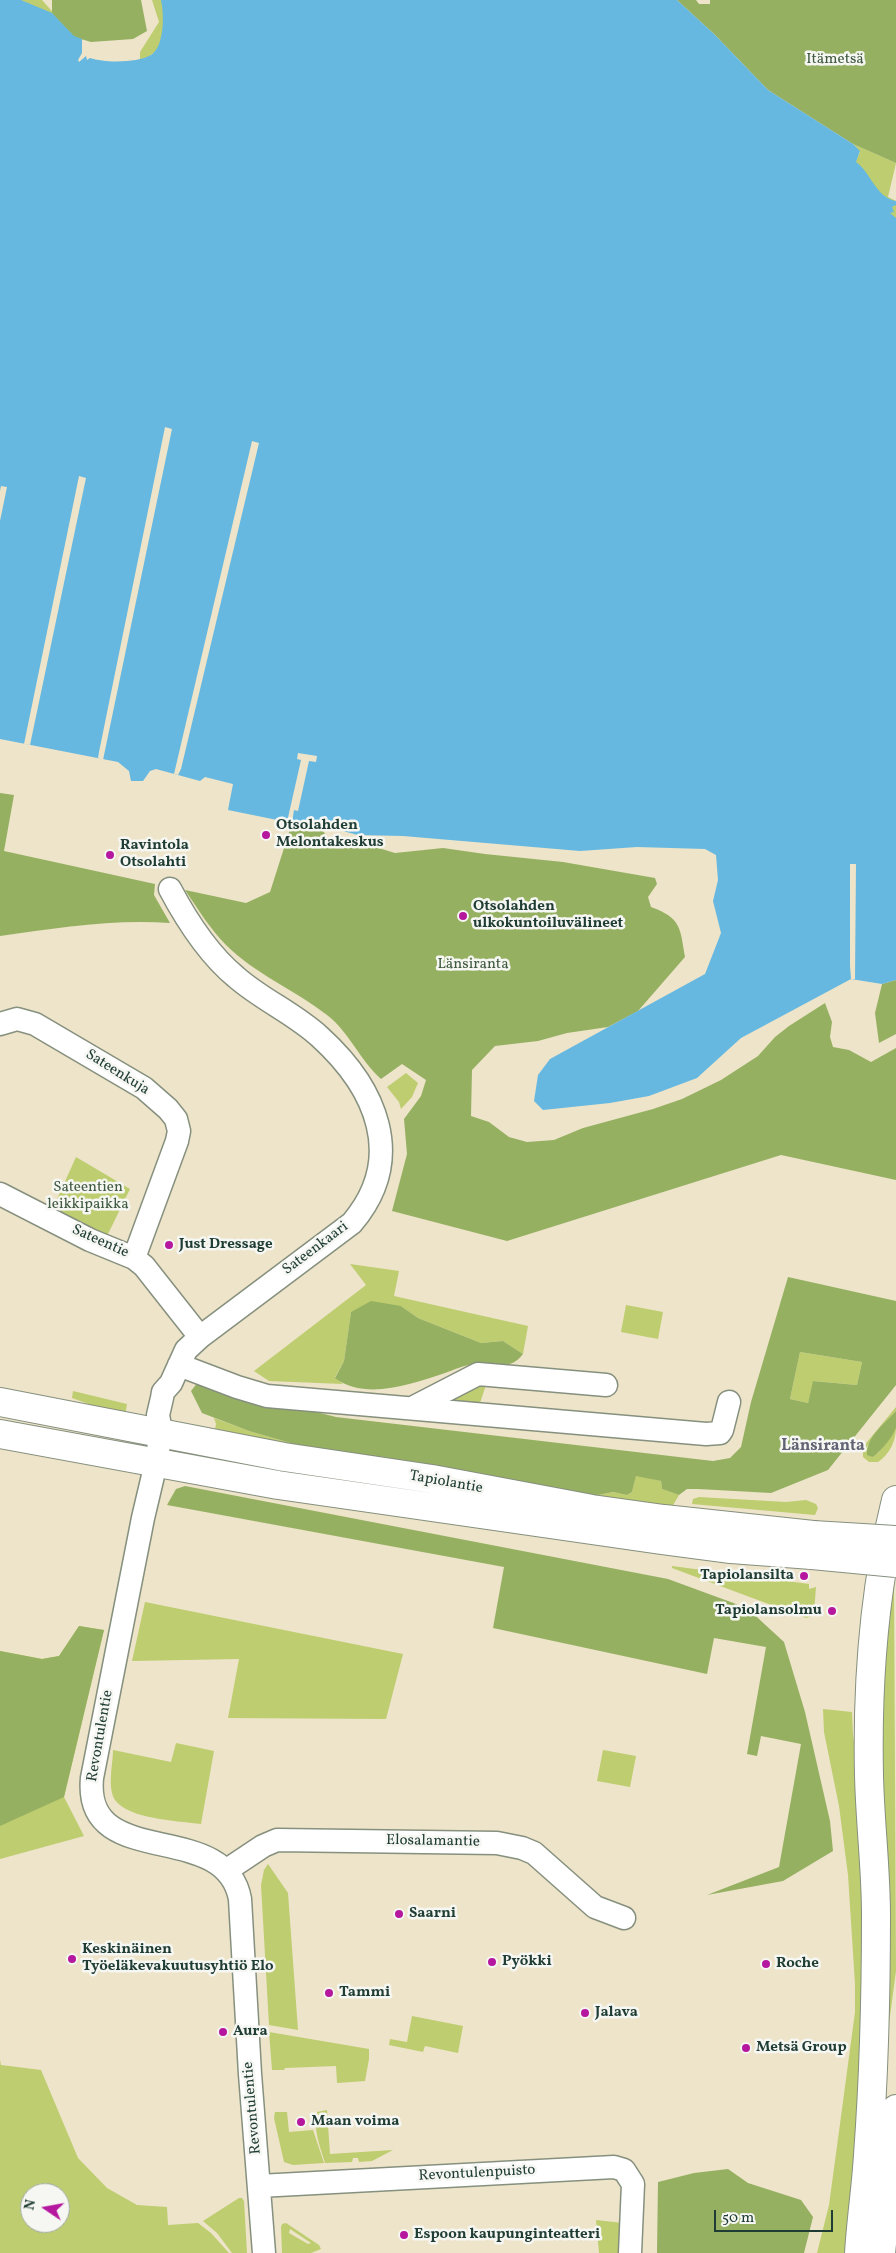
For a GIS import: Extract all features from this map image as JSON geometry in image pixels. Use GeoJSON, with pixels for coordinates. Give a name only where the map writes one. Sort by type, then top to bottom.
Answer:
{"type":"FeatureCollection","features":[{"type":"Feature","properties":{"kind":"main road","name":"Tapiolantie"},"geometry":{"type":"LineString","coordinates":[[0,1402],[284,1457],[432,1480],[592,1509],[664,1519],[812,1545],[896,1563]]}},
{"type":"Feature","properties":{"kind":"main road","name":"Tapiolantie"},"geometry":{"type":"LineString","coordinates":[[0,1434],[278,1485],[731,1549],[896,1540]]}},
{"type":"Feature","properties":{"kind":"main road"},"geometry":{"type":"LineString","coordinates":[[859,2253],[868,2156],[874,2024],[876,1914],[869,1777],[869,1710],[874,1629],[896,1500]]}},
{"type":"Feature","properties":{"kind":"main road"},"geometry":{"type":"LineString","coordinates":[[881,2253],[896,2109]]}},
{"type":"Feature","properties":{"kind":"street","name":"Sateenkaari"},"geometry":{"type":"LineString","coordinates":[[170,889],[194,928],[223,965],[236,978],[320,1037],[349,1068],[375,1112],[382,1148],[375,1186],[366,1205],[352,1223],[200,1337],[186,1350],[175,1374]]}},
{"type":"Feature","properties":{"kind":"street","name":"Sateenkuja"},"geometry":{"type":"LineString","coordinates":[[0,1024],[16,1019],[35,1024],[144,1088],[168,1109],[176,1119],[179,1131],[177,1141],[134,1258]]}},
{"type":"Feature","properties":{"kind":"street","name":"Sateentie"},"geometry":{"type":"LineString","coordinates":[[0,1194],[90,1240],[134,1258],[144,1266],[200,1337]]}},
{"type":"Feature","properties":{"kind":"street"},"geometry":{"type":"LineString","coordinates":[[161,1432],[173,1414],[175,1407],[177,1395],[175,1374],[237,1387],[267,1396],[714,1434],[720,1433],[722,1430],[729,1402]]}},
{"type":"Feature","properties":{"kind":"street"},"geometry":{"type":"LineString","coordinates":[[412,1408],[478,1374],[606,1385]]}},
{"type":"Feature","properties":{"kind":"street","name":"Revontulentie"},"geometry":{"type":"LineString","coordinates":[[161,1432],[99,1739],[92,1778],[91,1796],[99,1817],[120,1832],[200,1854],[219,1863],[227,1870],[235,1882],[240,1899],[250,2074],[264,2253]]}},
{"type":"Feature","properties":{"kind":"street","name":"Elosalamantie"},"geometry":{"type":"LineString","coordinates":[[227,1870],[263,1846],[277,1840],[497,1843],[522,1848],[534,1853],[595,1907],[624,1918]]}},
{"type":"Feature","properties":{"kind":"street","name":"Revontulenpuisto"},"geometry":{"type":"LineString","coordinates":[[259,2186],[614,2167],[628,2174],[633,2184],[630,2245]]}},
{"type":"Feature","properties":{"kind":"green space"},"geometry":{"type":"Polygon","coordinates":[[[17,0],[42,0],[74,36],[82,39],[82,53],[78,46],[17,0]]]}},
{"type":"Feature","properties":{"kind":"green space"},"geometry":{"type":"Polygon","coordinates":[[[52,0],[141,0],[147,31],[133,39],[91,42],[74,37],[52,13],[52,0]]]}},
{"type":"Feature","properties":{"kind":"green space"},"geometry":{"type":"Polygon","coordinates":[[[152,0],[168,0],[171,40],[140,63],[140,52],[159,22],[152,0]]]}},
{"type":"Feature","properties":{"kind":"green space","name":"Itämetsä"},"geometry":{"type":"Polygon","coordinates":[[[677,0],[696,0],[699,4],[710,4],[710,0],[896,0],[896,163],[853,144],[768,90],[714,34],[677,0]]]}},
{"type":"Feature","properties":{"kind":"green space"},"geometry":{"type":"Polygon","coordinates":[[[853,144],[896,163],[888,197],[896,201],[896,276],[847,179],[860,152],[853,144]]]}},
{"type":"Feature","properties":{"kind":"green space"},"geometry":{"type":"Polygon","coordinates":[[[0,793],[14,795],[4,851],[155,884],[154,895],[170,923],[106,923],[0,936],[0,793]]]}},
{"type":"Feature","properties":{"kind":"green space","name":"Länsiranta"},"geometry":{"type":"Polygon","coordinates":[[[292,823],[320,825],[331,845],[345,841],[362,843],[395,853],[443,848],[563,862],[655,878],[657,884],[648,897],[651,907],[674,920],[680,931],[685,957],[638,1011],[608,1027],[567,1033],[538,1041],[495,1046],[472,1070],[471,1116],[489,1122],[509,1137],[527,1142],[554,1140],[583,1128],[653,1109],[682,1099],[721,1080],[758,1056],[775,1037],[789,1026],[825,1003],[832,1022],[830,1037],[833,1047],[849,1050],[871,1062],[896,1048],[896,1180],[781,1155],[507,1241],[392,1211],[407,1154],[404,1119],[421,1096],[426,1080],[402,1064],[381,1079],[342,1030],[327,1015],[250,965],[226,945],[209,926],[185,890],[246,903],[270,892],[292,823]]]}},
{"type":"Feature","properties":{"kind":"green space"},"geometry":{"type":"Polygon","coordinates":[[[896,980],[896,1034],[879,1043],[875,1013],[882,984],[896,980]]]}},
{"type":"Feature","properties":{"kind":"green space"},"geometry":{"type":"Polygon","coordinates":[[[406,1073],[418,1083],[412,1097],[401,1109],[399,1102],[387,1087],[406,1073]]]}},
{"type":"Feature","properties":{"kind":"green space","name":"Sateentien leikkipaikka"},"geometry":{"type":"Polygon","coordinates":[[[76,1157],[130,1189],[107,1236],[53,1208],[76,1157]]]}},
{"type":"Feature","properties":{"kind":"green space"},"geometry":{"type":"Polygon","coordinates":[[[350,1264],[399,1271],[394,1296],[528,1326],[523,1354],[503,1341],[481,1343],[418,1318],[401,1306],[351,1312],[344,1361],[335,1377],[343,1384],[269,1381],[254,1371],[366,1285],[350,1264]]]}},
{"type":"Feature","properties":{"kind":"green space"},"geometry":{"type":"Polygon","coordinates":[[[788,1277],[896,1301],[896,1385],[828,1470],[771,1493],[687,1489],[679,1495],[662,1489],[661,1481],[636,1476],[632,1492],[627,1495],[613,1492],[583,1498],[325,1453],[249,1431],[202,1413],[191,1391],[198,1382],[336,1417],[713,1461],[730,1458],[741,1447],[751,1402],[788,1277]],[[800,1352],[790,1399],[808,1403],[813,1381],[857,1385],[862,1362],[800,1352]]]}},
{"type":"Feature","properties":{"kind":"green space"},"geometry":{"type":"Polygon","coordinates":[[[371,1301],[401,1306],[418,1318],[481,1343],[503,1341],[523,1354],[518,1360],[507,1365],[481,1364],[463,1366],[418,1382],[389,1388],[360,1388],[347,1385],[335,1378],[344,1361],[351,1312],[371,1301]]]}},
{"type":"Feature","properties":{"kind":"green space"},"geometry":{"type":"Polygon","coordinates":[[[626,1305],[663,1312],[658,1339],[621,1332],[626,1305]]]}},
{"type":"Feature","properties":{"kind":"green space"},"geometry":{"type":"Polygon","coordinates":[[[800,1352],[862,1362],[857,1385],[814,1381],[808,1403],[790,1399],[800,1352]]]}},
{"type":"Feature","properties":{"kind":"green space"},"geometry":{"type":"Polygon","coordinates":[[[487,1382],[479,1406],[449,1399],[450,1393],[487,1382]]]}},
{"type":"Feature","properties":{"kind":"green space"},"geometry":{"type":"Polygon","coordinates":[[[73,1391],[127,1404],[125,1417],[72,1398],[73,1391]]]}},
{"type":"Feature","properties":{"kind":"green space"},"geometry":{"type":"Polygon","coordinates":[[[896,1407],[896,1411],[877,1431],[867,1447],[873,1457],[879,1452],[896,1427],[895,1437],[891,1446],[886,1455],[878,1462],[869,1462],[863,1457],[863,1447],[896,1407]]]}},
{"type":"Feature","properties":{"kind":"green space"},"geometry":{"type":"Polygon","coordinates":[[[896,1411],[896,1428],[892,1436],[873,1457],[867,1455],[873,1436],[896,1411]]]}},
{"type":"Feature","properties":{"kind":"green space"},"geometry":{"type":"Polygon","coordinates":[[[214,1418],[249,1431],[325,1453],[214,1434],[216,1424],[214,1418]]]}},
{"type":"Feature","properties":{"kind":"green space"},"geometry":{"type":"Polygon","coordinates":[[[636,1475],[661,1481],[662,1489],[679,1495],[672,1507],[583,1498],[613,1492],[627,1495],[632,1492],[636,1475]]]}},
{"type":"Feature","properties":{"kind":"green space"},"geometry":{"type":"Polygon","coordinates":[[[185,1486],[668,1579],[747,1608],[784,1642],[805,1712],[830,1821],[833,1851],[783,1881],[707,1895],[779,1867],[801,1744],[761,1736],[757,1756],[747,1754],[766,1647],[714,1638],[707,1674],[493,1628],[504,1567],[167,1505],[176,1489],[185,1486]]]}},
{"type":"Feature","properties":{"kind":"green space"},"geometry":{"type":"Polygon","coordinates":[[[699,1497],[786,1502],[806,1500],[816,1504],[818,1508],[815,1515],[692,1504],[693,1499],[699,1497]]]}},
{"type":"Feature","properties":{"kind":"green space"},"geometry":{"type":"Polygon","coordinates":[[[672,1566],[809,1584],[809,1589],[816,1587],[814,1613],[806,1618],[672,1568],[672,1566]]]}},
{"type":"Feature","properties":{"kind":"green space"},"geometry":{"type":"Polygon","coordinates":[[[894,1577],[896,1971],[888,2031],[875,1702],[894,1577]]]}},
{"type":"Feature","properties":{"kind":"green space"},"geometry":{"type":"Polygon","coordinates":[[[145,1602],[403,1654],[386,1719],[228,1718],[239,1659],[132,1661],[145,1602]]]}},
{"type":"Feature","properties":{"kind":"green space"},"geometry":{"type":"Polygon","coordinates":[[[79,1626],[104,1630],[64,1797],[84,1836],[0,1859],[0,1651],[42,1659],[59,1656],[79,1626]]]}},
{"type":"Feature","properties":{"kind":"green space"},"geometry":{"type":"Polygon","coordinates":[[[79,1626],[104,1630],[64,1797],[0,1826],[0,1651],[42,1659],[59,1656],[79,1626]]]}},
{"type":"Feature","properties":{"kind":"green space"},"geometry":{"type":"Polygon","coordinates":[[[823,1709],[852,1712],[853,1735],[861,1787],[867,1948],[850,2253],[817,2253],[829,2205],[855,2012],[848,1875],[839,1806],[824,1732],[823,1709]]]}},
{"type":"Feature","properties":{"kind":"green space"},"geometry":{"type":"Polygon","coordinates":[[[176,1743],[214,1751],[201,1824],[155,1818],[131,1811],[115,1800],[111,1789],[113,1750],[171,1762],[176,1743]]]}},
{"type":"Feature","properties":{"kind":"green space"},"geometry":{"type":"Polygon","coordinates":[[[603,1750],[636,1756],[630,1787],[597,1781],[603,1750]]]}},
{"type":"Feature","properties":{"kind":"green space"},"geometry":{"type":"Polygon","coordinates":[[[268,1864],[288,1893],[298,2030],[269,2025],[261,1885],[264,1870],[268,1864]]]}},
{"type":"Feature","properties":{"kind":"green space"},"geometry":{"type":"Polygon","coordinates":[[[412,2016],[463,2026],[458,2053],[425,2046],[423,2052],[389,2045],[390,2039],[407,2042],[412,2016]]]}},
{"type":"Feature","properties":{"kind":"green space"},"geometry":{"type":"Polygon","coordinates":[[[269,2032],[369,2049],[365,2081],[337,2083],[336,2066],[272,2070],[269,2032]]]}},
{"type":"Feature","properties":{"kind":"green space"},"geometry":{"type":"Polygon","coordinates":[[[0,2060],[1,2065],[41,2070],[78,2158],[107,2188],[137,2205],[167,2207],[168,2225],[198,2223],[211,2233],[229,2253],[0,2253],[0,2060]]]}},
{"type":"Feature","properties":{"kind":"green space"},"geometry":{"type":"Polygon","coordinates":[[[327,2110],[330,2154],[393,2150],[372,2161],[359,2162],[358,2158],[353,2158],[352,2162],[325,2163],[318,2138],[316,2119],[317,2112],[327,2110]]]}},
{"type":"Feature","properties":{"kind":"green space"},"geometry":{"type":"Polygon","coordinates":[[[275,2112],[287,2112],[289,2132],[313,2130],[324,2163],[293,2165],[284,2162],[274,2118],[275,2112]]]}},
{"type":"Feature","properties":{"kind":"green space"},"geometry":{"type":"Polygon","coordinates":[[[728,2169],[748,2183],[801,2200],[813,2217],[804,2253],[657,2253],[658,2182],[694,2173],[728,2169]]]}},
{"type":"Feature","properties":{"kind":"green space"},"geometry":{"type":"Polygon","coordinates":[[[239,2198],[242,2198],[244,2201],[247,2253],[232,2253],[217,2233],[203,2221],[239,2198]]]}},
{"type":"Feature","properties":{"kind":"green space"},"geometry":{"type":"Polygon","coordinates":[[[596,2220],[623,2223],[622,2253],[599,2253],[596,2220]]]}},
{"type":"Feature","properties":{"kind":"green space"},"geometry":{"type":"Polygon","coordinates":[[[286,2223],[319,2245],[321,2249],[311,2253],[282,2253],[282,2224],[286,2223]],[[290,2229],[289,2233],[308,2244],[311,2243],[290,2229]]]}},
{"type":"Feature","properties":{"kind":"water"},"geometry":{"type":"Polygon","coordinates":[[[0,0],[21,0],[52,13],[74,36],[82,39],[82,53],[78,60],[79,62],[86,56],[87,60],[90,58],[104,61],[121,61],[138,60],[151,55],[156,51],[161,37],[163,13],[161,0],[677,0],[714,34],[768,90],[853,144],[860,151],[856,162],[883,195],[896,201],[896,205],[892,207],[894,212],[890,213],[896,218],[896,980],[882,984],[851,979],[741,1038],[697,1078],[649,1096],[610,1103],[543,1110],[534,1101],[538,1075],[550,1059],[705,974],[721,933],[713,901],[718,880],[716,855],[705,849],[637,847],[580,851],[403,836],[358,835],[320,825],[292,823],[228,810],[233,784],[205,777],[200,781],[156,769],[150,771],[143,781],[131,781],[129,771],[118,762],[0,739],[0,0]]]}},
{"type":"Feature","properties":{"kind":"pier"},"geometry":{"type":"Polygon","coordinates":[[[165,427],[172,429],[103,760],[98,758],[99,752],[165,427]]]}},
{"type":"Feature","properties":{"kind":"pier"},"geometry":{"type":"Polygon","coordinates":[[[252,441],[259,443],[178,775],[174,774],[252,441]]]}},
{"type":"Feature","properties":{"kind":"pier"},"geometry":{"type":"Polygon","coordinates":[[[79,476],[86,478],[30,745],[24,744],[79,476]]]}},
{"type":"Feature","properties":{"kind":"pier"},"geometry":{"type":"Polygon","coordinates":[[[1,486],[7,487],[0,521],[0,491],[1,486]]]}},
{"type":"Feature","properties":{"kind":"pier"},"geometry":{"type":"Polygon","coordinates":[[[298,753],[317,756],[316,762],[309,761],[298,811],[294,810],[292,823],[287,822],[301,760],[297,759],[298,753]]]}},
{"type":"Feature","properties":{"kind":"pier"},"geometry":{"type":"Polygon","coordinates":[[[850,864],[856,864],[855,979],[851,979],[850,966],[850,864]]]}},
{"type":"Feature","properties":{"kind":"place","name":"Otsolahden Melontakeskus"},"geometry":{"type":"Point","coordinates":[266,835]}},
{"type":"Feature","properties":{"kind":"place","name":"Ravintola Otsolahti"},"geometry":{"type":"Point","coordinates":[110,855]}},
{"type":"Feature","properties":{"kind":"place","name":"Otsolahden ulkokuntoiluvälineet"},"geometry":{"type":"Point","coordinates":[463,916]}},
{"type":"Feature","properties":{"kind":"place","name":"Just Dressage"},"geometry":{"type":"Point","coordinates":[169,1245]}},
{"type":"Feature","properties":{"kind":"place","name":"Tapiolansilta"},"geometry":{"type":"Point","coordinates":[804,1576]}},
{"type":"Feature","properties":{"kind":"place","name":"Tapiolansolmu"},"geometry":{"type":"Point","coordinates":[832,1611]}},
{"type":"Feature","properties":{"kind":"place","name":"Saarni"},"geometry":{"type":"Point","coordinates":[399,1914]}},
{"type":"Feature","properties":{"kind":"place","name":"Keskinäinen Työeläkevakuutusyhtiö Elo"},"geometry":{"type":"Point","coordinates":[72,1959]}},
{"type":"Feature","properties":{"kind":"place","name":"Pyökki"},"geometry":{"type":"Point","coordinates":[492,1962]}},
{"type":"Feature","properties":{"kind":"place","name":"Roche"},"geometry":{"type":"Point","coordinates":[766,1964]}},
{"type":"Feature","properties":{"kind":"place","name":"Tammi"},"geometry":{"type":"Point","coordinates":[329,1993]}},
{"type":"Feature","properties":{"kind":"place","name":"Jalava"},"geometry":{"type":"Point","coordinates":[585,2013]}},
{"type":"Feature","properties":{"kind":"place","name":"Aura"},"geometry":{"type":"Point","coordinates":[223,2032]}},
{"type":"Feature","properties":{"kind":"place","name":"Metsä Group"},"geometry":{"type":"Point","coordinates":[746,2048]}},
{"type":"Feature","properties":{"kind":"place","name":"Maan voima"},"geometry":{"type":"Point","coordinates":[301,2122]}},
{"type":"Feature","properties":{"kind":"place","name":"Espoon kaupunginteatteri"},"geometry":{"type":"Point","coordinates":[404,2235]}},
{"type":"Feature","properties":{"kind":"district","name":"Länsiranta"},"geometry":{"type":"Point","coordinates":[823,1447]}}]}
